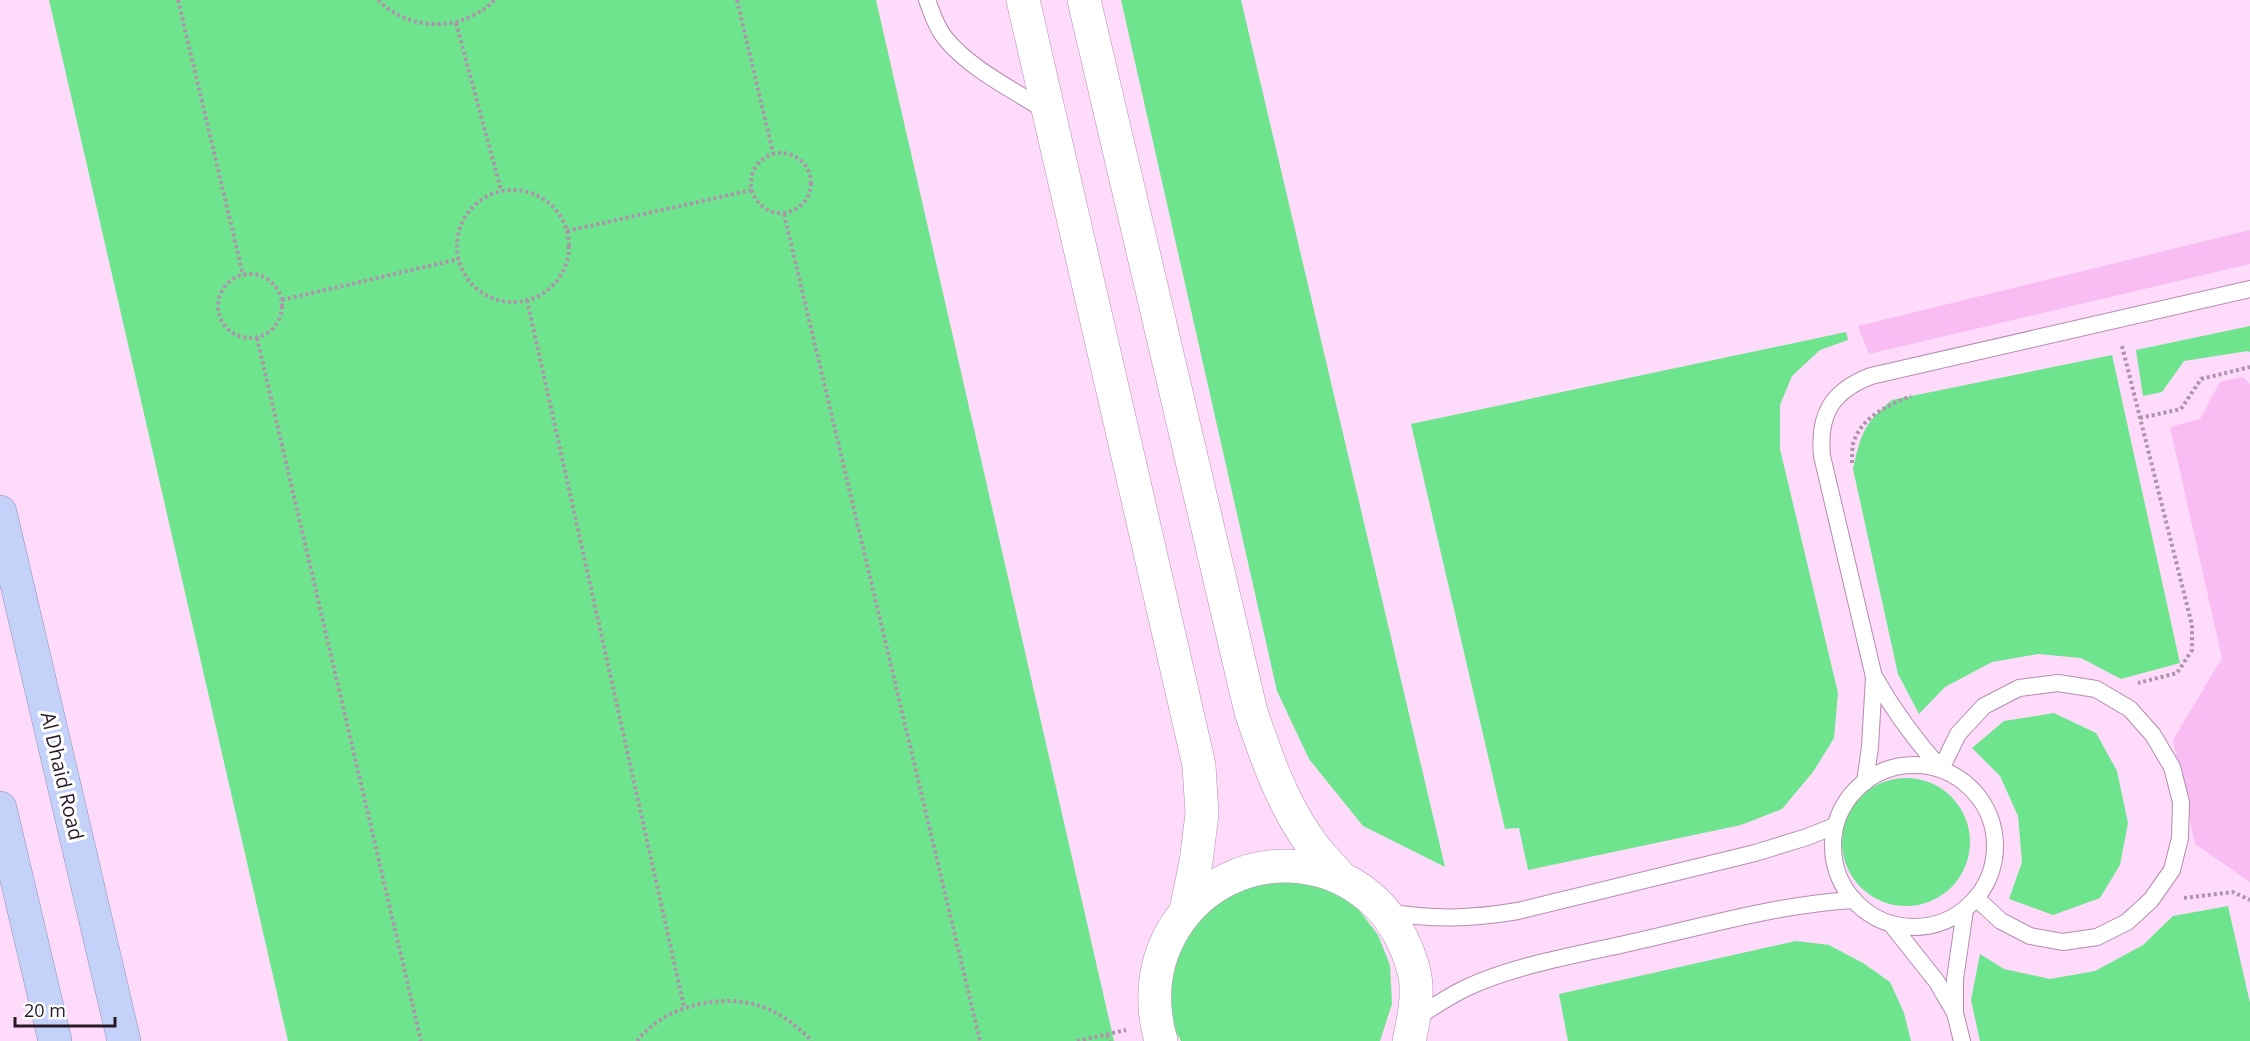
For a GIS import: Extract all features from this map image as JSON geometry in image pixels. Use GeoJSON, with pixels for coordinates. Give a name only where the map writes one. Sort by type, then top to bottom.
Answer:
{"type":"FeatureCollection","features":[{"type":"Feature","properties":{"kind":"highway","name":"Al Dhaid Road"},"geometry":{"type":"LineString","coordinates":[[0,512],[124,1041]]}},
{"type":"Feature","properties":{"kind":"highway"},"geometry":{"type":"LineString","coordinates":[[0,808],[55,1041]]}},
{"type":"Feature","properties":{"kind":"street"},"geometry":{"type":"LineString","coordinates":[[1023,0],[1199,765],[1202,814],[1196,862],[1186,910]]}},
{"type":"Feature","properties":{"kind":"street"},"geometry":{"type":"LineString","coordinates":[[1084,0],[1251,712],[1266,756],[1285,799],[1308,840],[1341,878]]}},
{"type":"Feature","properties":{"kind":"street"},"geometry":{"type":"LineString","coordinates":[[1159,1033],[1154,984],[1164,944],[1186,910],[1211,888],[1242,873],[1275,866],[1309,867],[1341,878],[1359,888],[1386,912],[1409,954],[1416,986],[1412,1030]]}},
{"type":"Feature","properties":{"kind":"lane"},"geometry":{"type":"LineString","coordinates":[[927,0],[944,36],[958,52],[1050,114]]}},
{"type":"Feature","properties":{"kind":"lane"},"geometry":{"type":"LineString","coordinates":[[1865,782],[1870,747],[1874,677],[1822,456],[1820,435],[1825,415],[1836,396],[1852,383],[1871,376],[2250,289]]}},
{"type":"Feature","properties":{"kind":"lane"},"geometry":{"type":"LineString","coordinates":[[1874,677],[1893,710],[1941,769]]}},
{"type":"Feature","properties":{"kind":"lane"},"geometry":{"type":"LineString","coordinates":[[1941,769],[1958,734],[1984,706],[2019,688],[2058,683],[2096,689],[2130,709],[2153,735],[2172,767],[2181,802],[2180,838],[2172,870],[2151,900],[2127,922],[2097,937],[2063,942],[2030,936],[1971,904]]}},
{"type":"Feature","properties":{"kind":"lane"},"geometry":{"type":"LineString","coordinates":[[1917,765],[1941,769],[1961,780],[1977,796],[1988,815],[1994,836],[1994,859],[1988,880],[1971,904],[1949,919],[1933,925],[1916,927],[1891,924],[1867,912],[1854,900],[1841,882],[1834,861],[1832,827],[1846,801],[1865,782],[1893,767],[1917,765]]}},
{"type":"Feature","properties":{"kind":"lane"},"geometry":{"type":"LineString","coordinates":[[1386,912],[1452,919],[1485,917],[1518,911],[1755,853],[1832,827]]}},
{"type":"Feature","properties":{"kind":"lane"},"geometry":{"type":"LineString","coordinates":[[1412,1030],[1440,1002],[1468,987],[1528,967],[1769,910],[1854,900]]}},
{"type":"Feature","properties":{"kind":"lane"},"geometry":{"type":"LineString","coordinates":[[1962,1041],[1955,1013],[1956,967],[1971,904]]}},
{"type":"Feature","properties":{"kind":"lane"},"geometry":{"type":"LineString","coordinates":[[1891,924],[1936,982],[1955,1013]]}},
{"type":"Feature","properties":{"kind":"path"},"geometry":{"type":"LineString","coordinates":[[178,0],[243,274]]}},
{"type":"Feature","properties":{"kind":"path"},"geometry":{"type":"LineString","coordinates":[[378,0],[390,12],[422,25],[456,23],[489,7],[494,0]]}},
{"type":"Feature","properties":{"kind":"path"},"geometry":{"type":"LineString","coordinates":[[737,0],[773,153]]}},
{"type":"Feature","properties":{"kind":"path"},"geometry":{"type":"LineString","coordinates":[[456,23],[501,190]]}},
{"type":"Feature","properties":{"kind":"path"},"geometry":{"type":"LineString","coordinates":[[773,153],[790,154],[804,163],[811,178],[809,194],[800,208],[784,214],[770,212],[758,203],[752,190],[752,174],[760,161],[773,153]]}},
{"type":"Feature","properties":{"kind":"path"},"geometry":{"type":"LineString","coordinates":[[501,190],[522,190],[543,197],[558,212],[567,231],[569,249],[565,266],[556,281],[543,293],[527,300],[510,302],[492,298],[477,288],[466,275],[459,259],[458,237],[466,216],[480,200],[501,190]]}},
{"type":"Feature","properties":{"kind":"path"},"geometry":{"type":"LineString","coordinates":[[567,231],[752,190]]}},
{"type":"Feature","properties":{"kind":"path"},"geometry":{"type":"LineString","coordinates":[[784,214],[980,1041]]}},
{"type":"Feature","properties":{"kind":"path"},"geometry":{"type":"LineString","coordinates":[[282,300],[459,259]]}},
{"type":"Feature","properties":{"kind":"path"},"geometry":{"type":"LineString","coordinates":[[243,274],[260,275],[274,285],[282,300],[281,316],[272,330],[257,338],[241,337],[227,328],[219,314],[219,297],[228,282],[243,274]]}},
{"type":"Feature","properties":{"kind":"path"},"geometry":{"type":"LineString","coordinates":[[527,300],[684,1007]]}},
{"type":"Feature","properties":{"kind":"path"},"geometry":{"type":"LineString","coordinates":[[257,338],[421,1041]]}},
{"type":"Feature","properties":{"kind":"path"},"geometry":{"type":"LineString","coordinates":[[2111,349],[2122,346],[2192,625],[2192,650],[2177,673],[2136,683]]}},
{"type":"Feature","properties":{"kind":"path"},"geometry":{"type":"LineString","coordinates":[[2140,418],[2181,410],[2201,379],[2250,367]]}},
{"type":"Feature","properties":{"kind":"path"},"geometry":{"type":"LineString","coordinates":[[1851,467],[1853,443],[1867,420],[1892,404],[1919,392]]}},
{"type":"Feature","properties":{"kind":"path"},"geometry":{"type":"LineString","coordinates":[[2233,892],[2250,900]]}},
{"type":"Feature","properties":{"kind":"path"},"geometry":{"type":"LineString","coordinates":[[637,1041],[646,1030],[684,1007],[723,1000],[763,1007],[797,1026],[812,1041]]}},
{"type":"Feature","properties":{"kind":"path"},"geometry":{"type":"LineString","coordinates":[[1077,1041],[1107,1035],[1159,1033]]}},
{"type":"Feature","properties":{"kind":"path"},"geometry":{"type":"LineString","coordinates":[[1107,1035],[1110,1041]]}},
{"type":"Feature","properties":{"kind":"green space"},"geometry":{"type":"Polygon","coordinates":[[[49,0],[876,0],[1114,1041],[288,1041],[49,0]]]}},
{"type":"Feature","properties":{"kind":"green space"},"geometry":{"type":"Polygon","coordinates":[[[1121,0],[1241,0],[1445,867],[1363,826],[1309,759],[1277,691],[1121,0]]]}},
{"type":"Feature","properties":{"kind":"green space"},"geometry":{"type":"Polygon","coordinates":[[[2250,326],[2250,352],[2184,361],[2162,392],[2143,396],[2136,350],[2250,326]]]}},
{"type":"Feature","properties":{"kind":"green space"},"geometry":{"type":"Polygon","coordinates":[[[1846,332],[1848,340],[1820,350],[1792,376],[1780,405],[1780,449],[1838,693],[1834,738],[1813,772],[1782,809],[1741,825],[1528,870],[1519,828],[1505,829],[1411,424],[1846,332]]]}},
{"type":"Feature","properties":{"kind":"green space"},"geometry":{"type":"Polygon","coordinates":[[[2112,355],[2180,663],[2121,679],[2081,658],[2038,654],[1992,662],[1945,687],[1919,714],[1898,674],[1853,469],[1865,430],[1875,416],[1892,400],[2112,355]]]}},
{"type":"Feature","properties":{"kind":"green space"},"geometry":{"type":"Polygon","coordinates":[[[2054,713],[2096,733],[2117,771],[2128,823],[2120,865],[2100,898],[2053,915],[2009,899],[2022,862],[2018,816],[2000,776],[1972,748],[2004,721],[2054,713]]]}},
{"type":"Feature","properties":{"kind":"green space"},"geometry":{"type":"Polygon","coordinates":[[[1906,778],[1931,783],[1951,797],[1965,817],[1970,842],[1965,867],[1951,887],[1931,901],[1906,906],[1881,901],[1861,887],[1847,867],[1842,842],[1847,817],[1861,797],[1881,783],[1906,778]]]}},
{"type":"Feature","properties":{"kind":"green space"},"geometry":{"type":"Polygon","coordinates":[[[1300,879],[1336,892],[1359,910],[1378,935],[1390,965],[1392,1004],[1380,1041],[1181,1041],[1172,1025],[1167,980],[1177,942],[1229,888],[1300,879]]]}},
{"type":"Feature","properties":{"kind":"green space"},"geometry":{"type":"Polygon","coordinates":[[[2228,906],[2250,1003],[2250,1041],[1980,1041],[1971,1000],[1980,954],[2004,969],[2050,979],[2095,971],[2143,945],[2173,916],[2228,906]]]}},
{"type":"Feature","properties":{"kind":"green space"},"geometry":{"type":"Polygon","coordinates":[[[1796,941],[1829,945],[1863,963],[1890,982],[1904,1013],[1911,1041],[1568,1041],[1559,994],[1796,941]]]}},
{"type":"Feature","properties":{"kind":"building"},"geometry":{"type":"Polygon","coordinates":[[[2250,230],[2250,264],[1869,354],[1858,326],[2250,230]]]}},
{"type":"Feature","properties":{"kind":"building"},"geometry":{"type":"Polygon","coordinates":[[[2242,377],[2250,384],[2250,882],[2195,844],[2173,740],[2222,658],[2170,427],[2200,419],[2220,382],[2242,377]]]}}]}
